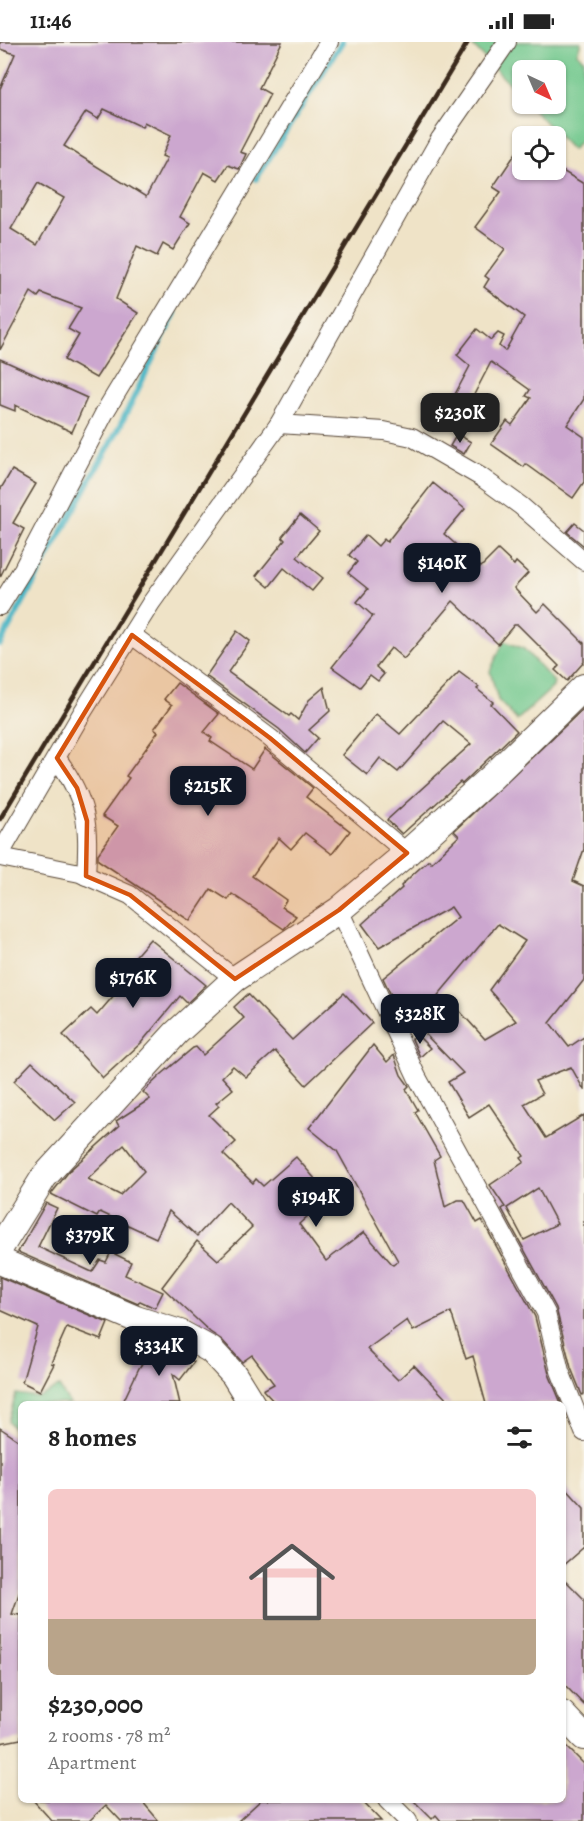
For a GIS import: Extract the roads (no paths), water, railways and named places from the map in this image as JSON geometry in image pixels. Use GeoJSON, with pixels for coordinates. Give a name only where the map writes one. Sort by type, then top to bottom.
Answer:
{"type":"FeatureCollection","features":[{"type":"Feature","properties":{"kind":"street"},"geometry":{"type":"LineString","coordinates":[[0,606],[23,569],[106,410],[329,42]]}},
{"type":"Feature","properties":{"kind":"street"},"geometry":{"type":"LineString","coordinates":[[235,979],[130,895],[86,876],[0,856],[151,603],[279,424],[440,139],[507,42]]}},
{"type":"Feature","properties":{"kind":"street"},"geometry":{"type":"LineString","coordinates":[[279,424],[384,431],[412,437],[489,483],[521,506],[584,561]]}},
{"type":"Feature","properties":{"kind":"street"},"geometry":{"type":"LineString","coordinates":[[132,635],[270,738],[407,853]]}},
{"type":"Feature","properties":{"kind":"street"},"geometry":{"type":"LineString","coordinates":[[0,1248],[44,1177],[176,1033],[235,979],[339,910],[407,853],[494,776],[584,687]]}},
{"type":"Feature","properties":{"kind":"street"},"geometry":{"type":"LineString","coordinates":[[57,758],[77,788],[87,821],[86,876]]}},
{"type":"Feature","properties":{"kind":"street"},"geometry":{"type":"LineString","coordinates":[[339,910],[417,1077],[546,1313],[560,1371],[584,1432]]}},
{"type":"Feature","properties":{"kind":"street"},"geometry":{"type":"LineString","coordinates":[[0,1261],[136,1319],[180,1333],[211,1350],[234,1376],[250,1401]]}},
{"type":"Feature","properties":{"kind":"street"},"geometry":{"type":"LineString","coordinates":[[566,1718],[584,1737]]}},
{"type":"Feature","properties":{"kind":"street"},"geometry":{"type":"LineString","coordinates":[[390,1803],[408,1821]]}},
{"type":"Feature","properties":{"kind":"waterway"},"geometry":{"type":"LineString","coordinates":[[256,179],[342,42]]}},
{"type":"Feature","properties":{"kind":"waterway"},"geometry":{"type":"LineString","coordinates":[[0,644],[120,426],[175,313]]}},
{"type":"Feature","properties":{"kind":"railway"},"geometry":{"type":"LineString","coordinates":[[0,819],[468,42]]}}]}
